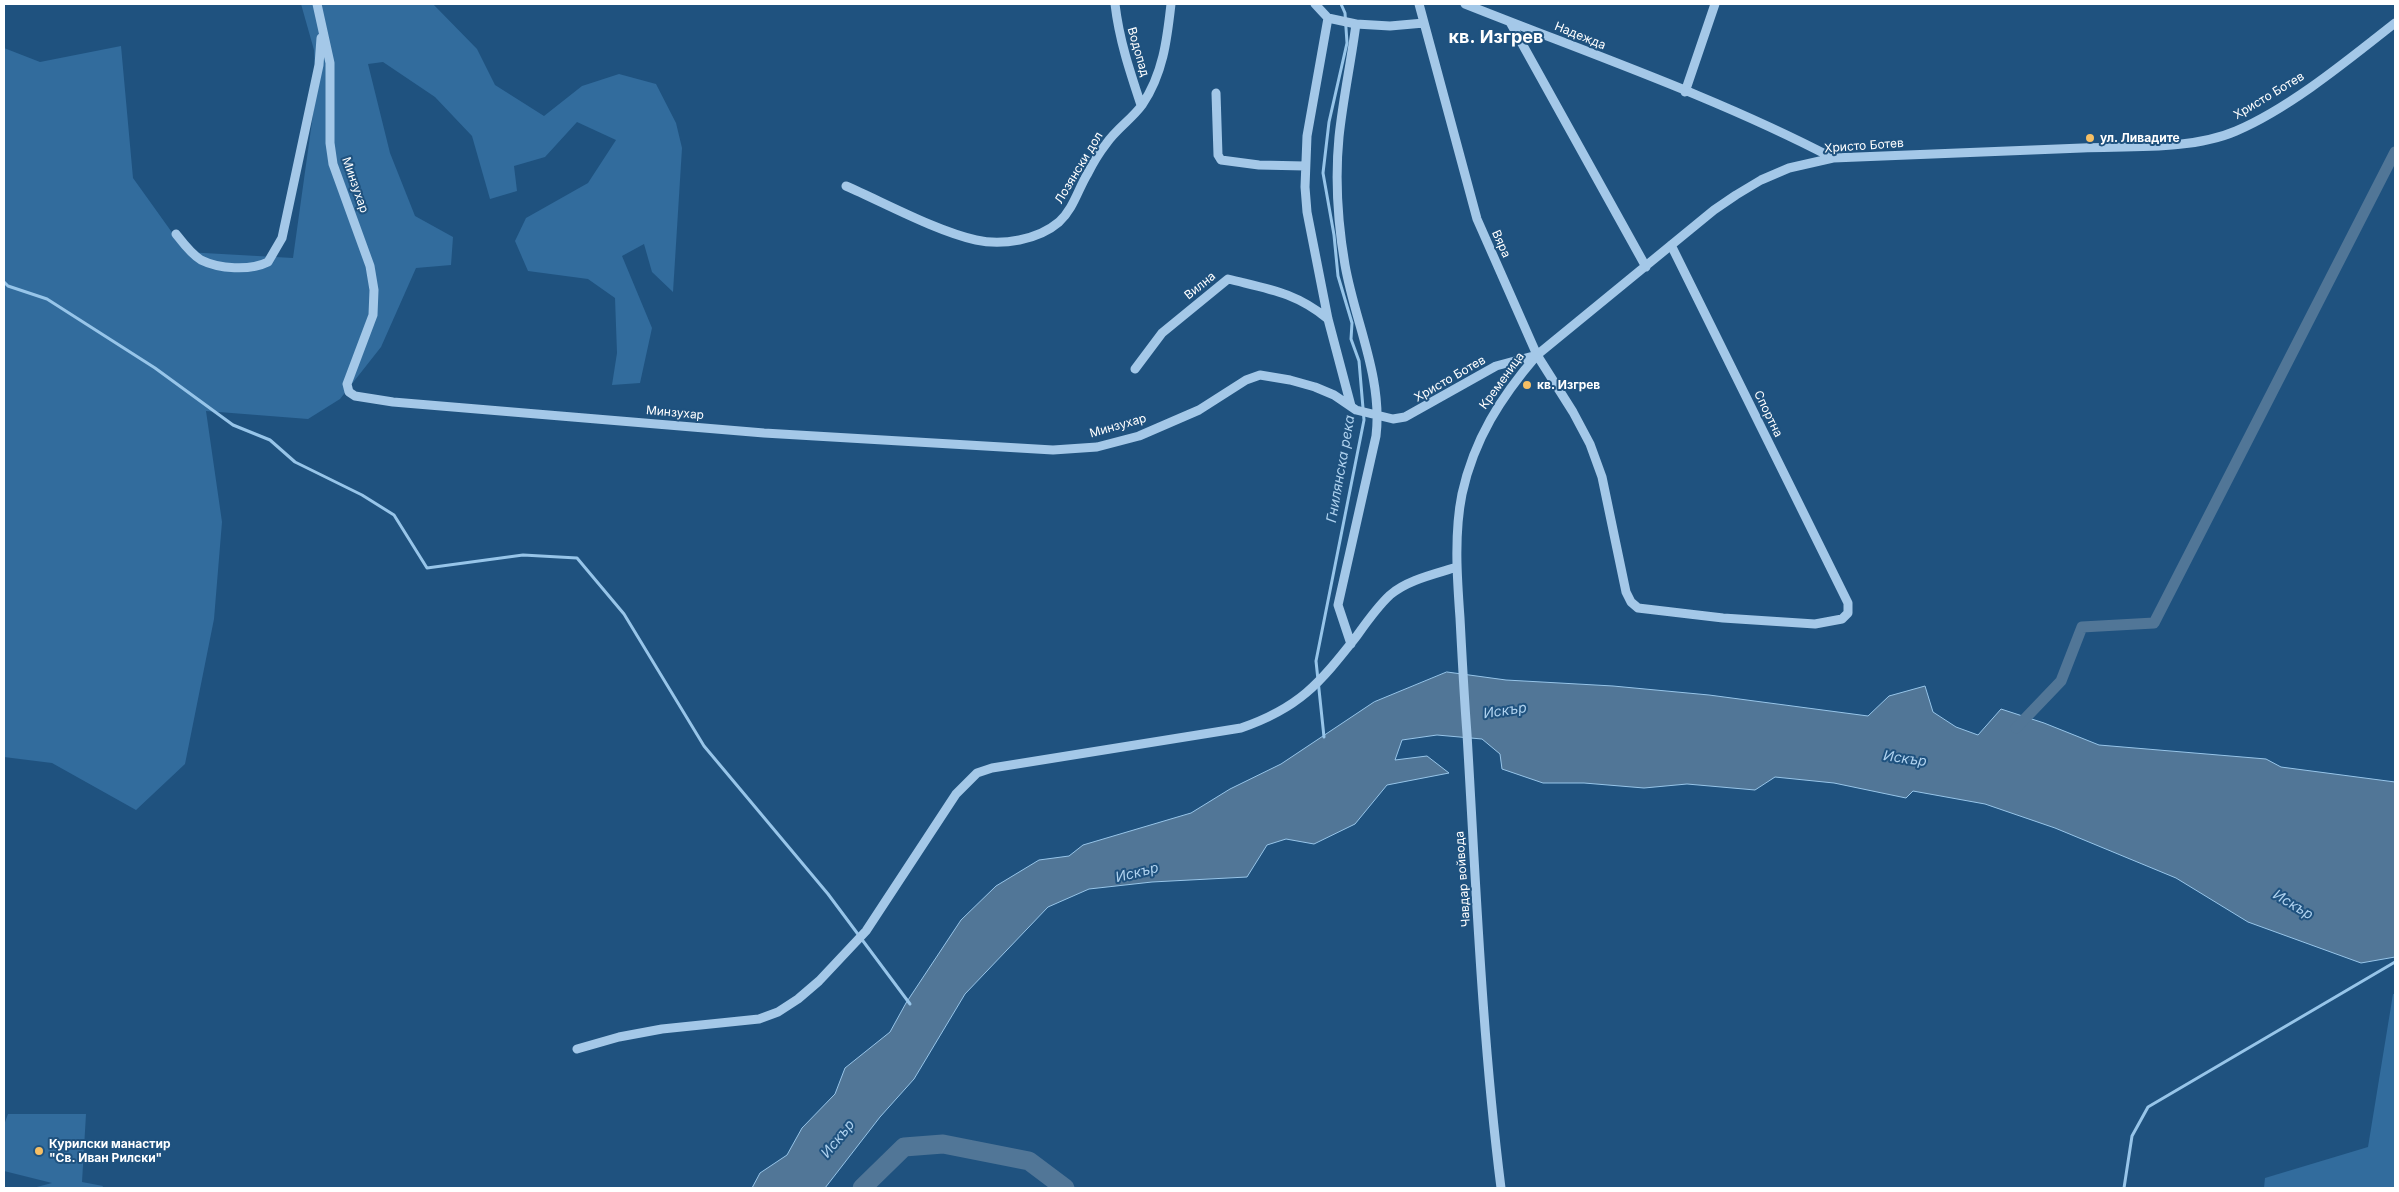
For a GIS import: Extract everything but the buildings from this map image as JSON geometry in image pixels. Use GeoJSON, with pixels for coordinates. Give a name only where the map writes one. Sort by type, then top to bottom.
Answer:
{"type":"FeatureCollection","features":[{"type":"Feature","properties":{"kind":"street","name":"Минзухар"},"geometry":{"type":"LineString","coordinates":[[317,4],[330,63],[330,143],[333,164],[364,248],[374,290],[373,315],[347,384],[349,392],[355,396],[402,402],[764,433],[1053,450],[1097,447],[1139,436],[1198,410],[1246,380],[1260,376],[1290,380],[1315,387],[1334,395],[1353,408],[1375,415]]}},
{"type":"Feature","properties":{"kind":"street","name":"Водопад"},"geometry":{"type":"LineString","coordinates":[[1115,4],[1117,24],[1128,68],[1141,105]]}},
{"type":"Feature","properties":{"kind":"street","name":"Лозянски дол"},"geometry":{"type":"LineString","coordinates":[[846,186],[947,230],[977,240],[1006,242],[1036,235],[1059,222],[1074,203],[1087,173],[1107,142],[1141,105],[1157,76],[1166,51],[1171,4]]}},
{"type":"Feature","properties":{"kind":"street"},"geometry":{"type":"LineString","coordinates":[[1315,4],[1332,20],[1354,24],[1390,26],[1424,23]]}},
{"type":"Feature","properties":{"kind":"street","name":"Вяра"},"geometry":{"type":"LineString","coordinates":[[1419,4],[1476,219],[1537,355],[1573,412],[1590,444],[1602,477]]}},
{"type":"Feature","properties":{"kind":"street","name":"Надежда"},"geometry":{"type":"LineString","coordinates":[[1465,4],[1796,138],[1833,158]]}},
{"type":"Feature","properties":{"kind":"street"},"geometry":{"type":"LineString","coordinates":[[1685,92],[1715,4]]}},
{"type":"Feature","properties":{"kind":"street"},"geometry":{"type":"LineString","coordinates":[[1332,20],[1311,111],[1305,166],[1307,212],[1328,319],[1353,408]]}},
{"type":"Feature","properties":{"kind":"street"},"geometry":{"type":"LineString","coordinates":[[1510,22],[1646,267]]}},
{"type":"Feature","properties":{"kind":"street","name":"Христо Ботев"},"geometry":{"type":"LineString","coordinates":[[1375,415],[1392,419],[1405,417],[1496,366],[1537,355],[1714,210],[1761,180],[1789,168],[1833,158],[2126,146],[2202,140],[2234,132],[2265,116],[2355,55],[2395,23]]}},
{"type":"Feature","properties":{"kind":"street"},"geometry":{"type":"LineString","coordinates":[[1350,644],[1338,605],[1375,415],[1371,371],[1345,266],[1339,210],[1339,138],[1354,24]]}},
{"type":"Feature","properties":{"kind":"street"},"geometry":{"type":"LineString","coordinates":[[176,234],[200,259],[213,264],[252,267],[268,262],[272,257],[282,238],[318,65],[322,32]]}},
{"type":"Feature","properties":{"kind":"street"},"geometry":{"type":"LineString","coordinates":[[1216,93],[1218,155],[1220,160],[1259,165],[1305,166]]}},
{"type":"Feature","properties":{"kind":"street","name":"Спортна"},"geometry":{"type":"LineString","coordinates":[[1602,477],[1626,592],[1631,602],[1638,608],[1724,618],[1815,624],[1842,620],[1848,613],[1848,603],[1671,245]]}},
{"type":"Feature","properties":{"kind":"street","name":"Вилна"},"geometry":{"type":"LineString","coordinates":[[1134,369],[1162,333],[1228,279],[1294,296],[1310,304],[1328,319]]}},
{"type":"Feature","properties":{"kind":"street","name":"Кременица"},"geometry":{"type":"LineString","coordinates":[[1457,567],[1457,530],[1462,495],[1470,462],[1495,409],[1537,355]]}},
{"type":"Feature","properties":{"kind":"street"},"geometry":{"type":"LineString","coordinates":[[577,1049],[619,1037],[662,1029],[760,1019],[778,1012],[798,999],[866,931],[956,794],[977,773],[1000,766],[1241,728],[1269,718],[1295,703],[1316,686],[1390,595],[1409,584],[1457,567]]}},
{"type":"Feature","properties":{"kind":"street","name":"Чавдар войвода"},"geometry":{"type":"LineString","coordinates":[[1457,567],[1488,1058],[1501,1188]]}},
{"type":"Feature","properties":{"kind":"shaded area"},"geometry":{"type":"Polygon","coordinates":[[[301,4],[433,4],[477,49],[495,85],[544,116],[582,86],[619,74],[656,84],[676,123],[682,148],[673,292],[652,272],[644,244],[622,256],[652,328],[640,383],[612,385],[617,353],[615,298],[588,279],[528,271],[515,241],[526,218],[588,183],[616,140],[577,122],[545,157],[514,166],[517,191],[490,199],[472,136],[435,97],[383,62],[368,64],[390,153],[415,216],[453,237],[451,265],[416,268],[381,347],[340,399],[308,419],[206,411],[222,522],[214,619],[185,764],[136,810],[52,763],[4,757],[4,48],[40,62],[121,46],[133,178],[186,252],[293,258],[316,93],[314,50],[301,4]]]}},
{"type":"Feature","properties":{"kind":"shaded area"},"geometry":{"type":"Polygon","coordinates":[[[2393,994],[2395,994],[2395,1188],[2264,1188],[2265,1178],[2368,1147],[2393,994]]]}},
{"type":"Feature","properties":{"kind":"shaded area"},"geometry":{"type":"Polygon","coordinates":[[[8,1114],[86,1114],[82,1182],[103,1186],[102,1188],[33,1188],[52,1183],[4,1171],[4,1125],[8,1114]]]}},
{"type":"Feature","properties":{"kind":"water","name":"Искър"},"geometry":{"type":"Polygon","coordinates":[[[1447,672],[1506,680],[1613,686],[1709,695],[1868,716],[1889,696],[1925,686],[1933,712],[1956,727],[1978,735],[2001,709],[2044,723],[2099,745],[2266,759],[2281,767],[2395,782],[2395,957],[2361,963],[2248,922],[2176,878],[2055,828],[1985,804],[1913,791],[1906,798],[1834,783],[1775,777],[1755,790],[1687,784],[1644,788],[1584,783],[1543,783],[1502,769],[1500,754],[1482,739],[1437,735],[1402,740],[1395,760],[1427,756],[1449,773],[1387,785],[1355,824],[1314,844],[1286,839],[1267,845],[1247,877],[1152,882],[1089,889],[1048,907],[965,994],[914,1079],[880,1117],[825,1188],[752,1188],[760,1173],[787,1155],[802,1128],[835,1094],[845,1068],[890,1032],[906,1003],[961,920],[996,886],[1039,860],[1069,856],[1083,845],[1191,813],[1230,789],[1281,764],[1374,702],[1447,672]]]}},
{"type":"Feature","properties":{"kind":"waterway","name":"Гнилянска река"},"geometry":{"type":"LineString","coordinates":[[1324,737],[1316,661],[1364,420],[1359,361],[1351,339],[1352,323],[1338,276],[1334,235],[1323,173],[1329,122],[1347,43],[1345,13],[1341,4]]}},
{"type":"Feature","properties":{"kind":"waterway"},"geometry":{"type":"LineString","coordinates":[[2016,728],[2061,681],[2082,627],[2154,623],[2395,152]]}},
{"type":"Feature","properties":{"kind":"waterway"},"geometry":{"type":"LineString","coordinates":[[4,282],[8,286],[47,299],[155,368],[233,425],[270,440],[295,462],[362,495],[394,515],[427,568],[523,555],[577,558],[624,614],[704,746],[828,894],[910,1004]]}},
{"type":"Feature","properties":{"kind":"waterway"},"geometry":{"type":"LineString","coordinates":[[2124,1188],[2132,1136],[2148,1107],[2395,962]]}},
{"type":"Feature","properties":{"kind":"waterway"},"geometry":{"type":"LineString","coordinates":[[862,1188],[904,1147],[943,1144],[1029,1161],[1065,1188]]}},
{"type":"Feature","properties":{"kind":"place","name":"ул. Ливадите"},"geometry":{"type":"Point","coordinates":[2090,138]}},
{"type":"Feature","properties":{"kind":"place","name":"кв. Изгрев"},"geometry":{"type":"Point","coordinates":[1527,385]}},
{"type":"Feature","properties":{"kind":"place","name":"Курилски манастир \"Св. Иван Рилски\""},"geometry":{"type":"Point","coordinates":[39,1151]}},
{"type":"Feature","properties":{"kind":"district","name":"кв. Изгрев"},"geometry":{"type":"Point","coordinates":[1496,38]}}]}
